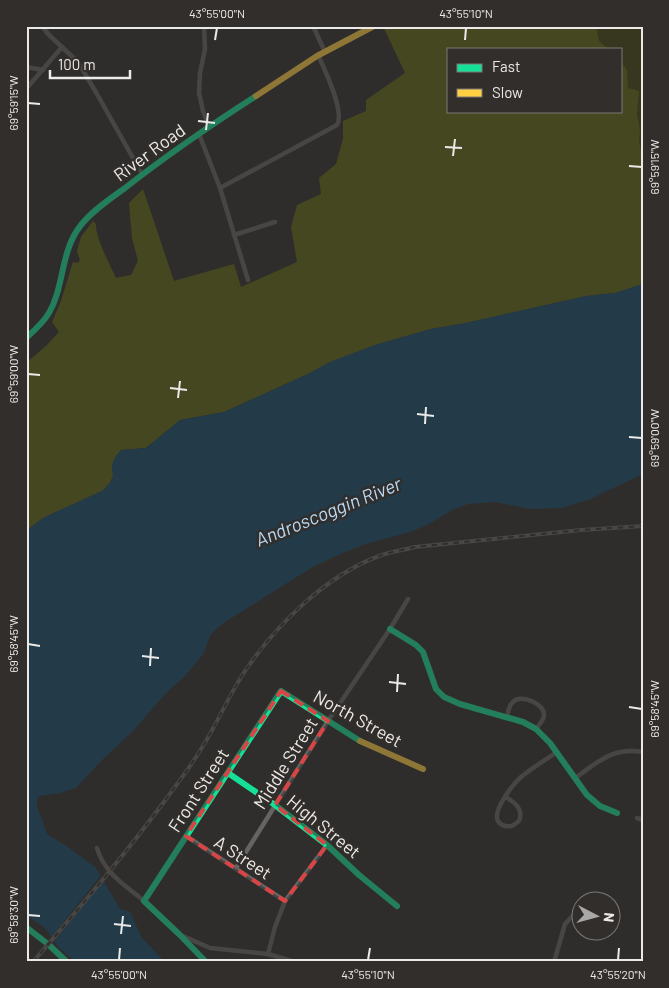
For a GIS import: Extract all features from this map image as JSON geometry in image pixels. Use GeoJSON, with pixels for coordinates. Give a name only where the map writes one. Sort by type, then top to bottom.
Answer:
{"type":"FeatureCollection","features":[{"type":"Feature","properties":{"kind":"main road","name":"River Road"},"geometry":{"type":"LineString","coordinates":[[26,338],[47,318],[53,307],[69,246],[79,228],[98,209],[142,174],[208,127],[297,68],[374,26]]}},
{"type":"Feature","properties":{"kind":"main road"},"geometry":{"type":"LineString","coordinates":[[390,629],[416,645],[423,652],[436,689],[444,697],[460,704],[524,722],[536,729],[550,743],[587,795],[600,806],[617,813]]}},
{"type":"Feature","properties":{"kind":"main road","name":"North Street"},"geometry":{"type":"LineString","coordinates":[[281,691],[357,739],[422,769]]}},
{"type":"Feature","properties":{"kind":"main road","name":"Front Street"},"geometry":{"type":"LineString","coordinates":[[147,903],[186,836],[281,691]]}},
{"type":"Feature","properties":{"kind":"main road","name":"High Street"},"geometry":{"type":"LineString","coordinates":[[228,773],[275,805],[327,845],[359,875],[397,906]]}},
{"type":"Feature","properties":{"kind":"main road"},"geometry":{"type":"LineString","coordinates":[[147,903],[206,962]]}},
{"type":"Feature","properties":{"kind":"main road"},"geometry":{"type":"LineString","coordinates":[[26,927],[67,962]]}},
{"type":"Feature","properties":{"kind":"street"},"geometry":{"type":"LineString","coordinates":[[42,26],[78,62],[142,174]]}},
{"type":"Feature","properties":{"kind":"street"},"geometry":{"type":"LineString","coordinates":[[204,26],[205,49],[200,73],[199,93],[208,127]]}},
{"type":"Feature","properties":{"kind":"street"},"geometry":{"type":"LineString","coordinates":[[220,188],[339,122],[340,117],[313,26]]}},
{"type":"Feature","properties":{"kind":"street"},"geometry":{"type":"LineString","coordinates":[[26,89],[62,47]]}},
{"type":"Feature","properties":{"kind":"street"},"geometry":{"type":"LineString","coordinates":[[26,67],[43,70]]}},
{"type":"Feature","properties":{"kind":"street"},"geometry":{"type":"LineString","coordinates":[[199,134],[220,188],[248,280]]}},
{"type":"Feature","properties":{"kind":"street"},"geometry":{"type":"LineString","coordinates":[[234,235],[275,222]]}},
{"type":"Feature","properties":{"kind":"street","name":"Middle Street"},"geometry":{"type":"LineString","coordinates":[[236,868],[328,721],[408,599]]}},
{"type":"Feature","properties":{"kind":"street"},"geometry":{"type":"LineString","coordinates":[[507,717],[511,704],[517,698],[526,699],[543,708],[543,718],[536,729]]}},
{"type":"Feature","properties":{"kind":"street"},"geometry":{"type":"LineString","coordinates":[[575,778],[614,753],[624,751],[643,752]]}},
{"type":"Feature","properties":{"kind":"street"},"geometry":{"type":"LineString","coordinates":[[506,797],[517,806],[521,813],[519,821],[512,826],[503,826],[500,823],[497,816],[499,807],[506,797],[520,778],[556,752]]}},
{"type":"Feature","properties":{"kind":"street","name":"A Street"},"geometry":{"type":"LineString","coordinates":[[186,836],[286,901]]}},
{"type":"Feature","properties":{"kind":"street"},"geometry":{"type":"LineString","coordinates":[[268,954],[275,927],[286,901],[327,845]]}},
{"type":"Feature","properties":{"kind":"street"},"geometry":{"type":"LineString","coordinates":[[97,848],[100,858],[110,873],[147,903]]}},
{"type":"Feature","properties":{"kind":"street"},"geometry":{"type":"LineString","coordinates":[[554,962],[565,924],[572,917]]}},
{"type":"Feature","properties":{"kind":"street"},"geometry":{"type":"LineString","coordinates":[[180,935],[210,948],[268,954],[281,960],[295,962]]}},
{"type":"Feature","properties":{"kind":"highlighted area"},"geometry":{"type":"Polygon","coordinates":[[[281,691],[328,721],[275,805],[327,845],[285,901],[186,836],[281,691]]]}},
{"type":"Feature","properties":{"kind":"green space"},"geometry":{"type":"Polygon","coordinates":[[[383,26],[596,26],[599,41],[607,48],[447,48],[447,112],[622,112],[622,64],[627,70],[628,88],[639,91],[637,114],[640,130],[639,141],[641,151],[643,151],[643,284],[615,293],[586,296],[431,329],[375,345],[330,362],[224,412],[180,420],[146,448],[121,450],[112,465],[113,476],[110,483],[102,491],[43,518],[26,531],[26,363],[59,332],[52,322],[61,301],[73,262],[78,263],[80,260],[77,251],[81,237],[93,221],[96,224],[100,243],[116,278],[131,275],[138,261],[132,238],[129,203],[143,189],[174,281],[234,264],[241,287],[297,262],[291,227],[297,205],[321,194],[319,178],[336,164],[343,139],[343,121],[366,111],[366,100],[405,73],[383,26]]]}},
{"type":"Feature","properties":{"kind":"green space"},"geometry":{"type":"Polygon","coordinates":[[[554,26],[643,26],[643,175],[620,112],[622,112],[622,48],[565,48],[554,26]]]}},
{"type":"Feature","properties":{"kind":"water","name":"Androscoggin River"},"geometry":{"type":"Polygon","coordinates":[[[643,284],[643,474],[590,499],[562,508],[530,509],[495,502],[468,504],[452,510],[413,531],[366,544],[311,568],[222,624],[211,634],[203,654],[185,676],[166,693],[133,731],[76,788],[60,793],[39,796],[37,800],[37,806],[47,834],[96,868],[120,909],[130,912],[142,938],[165,962],[76,962],[59,948],[45,928],[26,915],[26,531],[43,518],[102,491],[110,483],[113,476],[112,465],[115,457],[121,450],[146,448],[180,420],[224,412],[330,362],[375,345],[431,329],[586,296],[615,293],[643,284]]]}},
{"type":"Feature","properties":{"kind":"pier"},"geometry":{"type":"Polygon","coordinates":[[[102,874],[105,879],[53,943],[50,939],[102,874]]]}},
{"type":"Feature","properties":{"kind":"railway"},"geometry":{"type":"LineString","coordinates":[[33,962],[122,856],[181,779],[211,733],[238,682],[256,656],[285,621],[339,576],[383,555],[415,547],[581,530],[643,526]]}},
{"type":"Feature","properties":{"kind":"traffic: fast"},"geometry":{"type":"LineString","coordinates":[[26,338],[49,313],[58,291],[69,246],[74,235],[91,214],[173,152],[256,96]]}},
{"type":"Feature","properties":{"kind":"traffic: fast"},"geometry":{"type":"LineString","coordinates":[[390,629],[416,645],[423,652],[436,689],[444,697],[460,704],[523,722],[536,729],[550,743],[587,795],[600,806],[617,813]]}},
{"type":"Feature","properties":{"kind":"traffic: fast"},"geometry":{"type":"LineString","coordinates":[[206,962],[144,901],[281,691],[360,741]]}},
{"type":"Feature","properties":{"kind":"traffic: fast"},"geometry":{"type":"LineString","coordinates":[[228,773],[275,805],[327,845],[359,875],[397,906]]}},
{"type":"Feature","properties":{"kind":"traffic: fast"},"geometry":{"type":"LineString","coordinates":[[26,927],[67,962]]}},
{"type":"Feature","properties":{"kind":"traffic: slow"},"geometry":{"type":"LineString","coordinates":[[256,96],[317,56],[374,26]]}},
{"type":"Feature","properties":{"kind":"traffic: slow"},"geometry":{"type":"LineString","coordinates":[[360,741],[423,769]]}}]}
